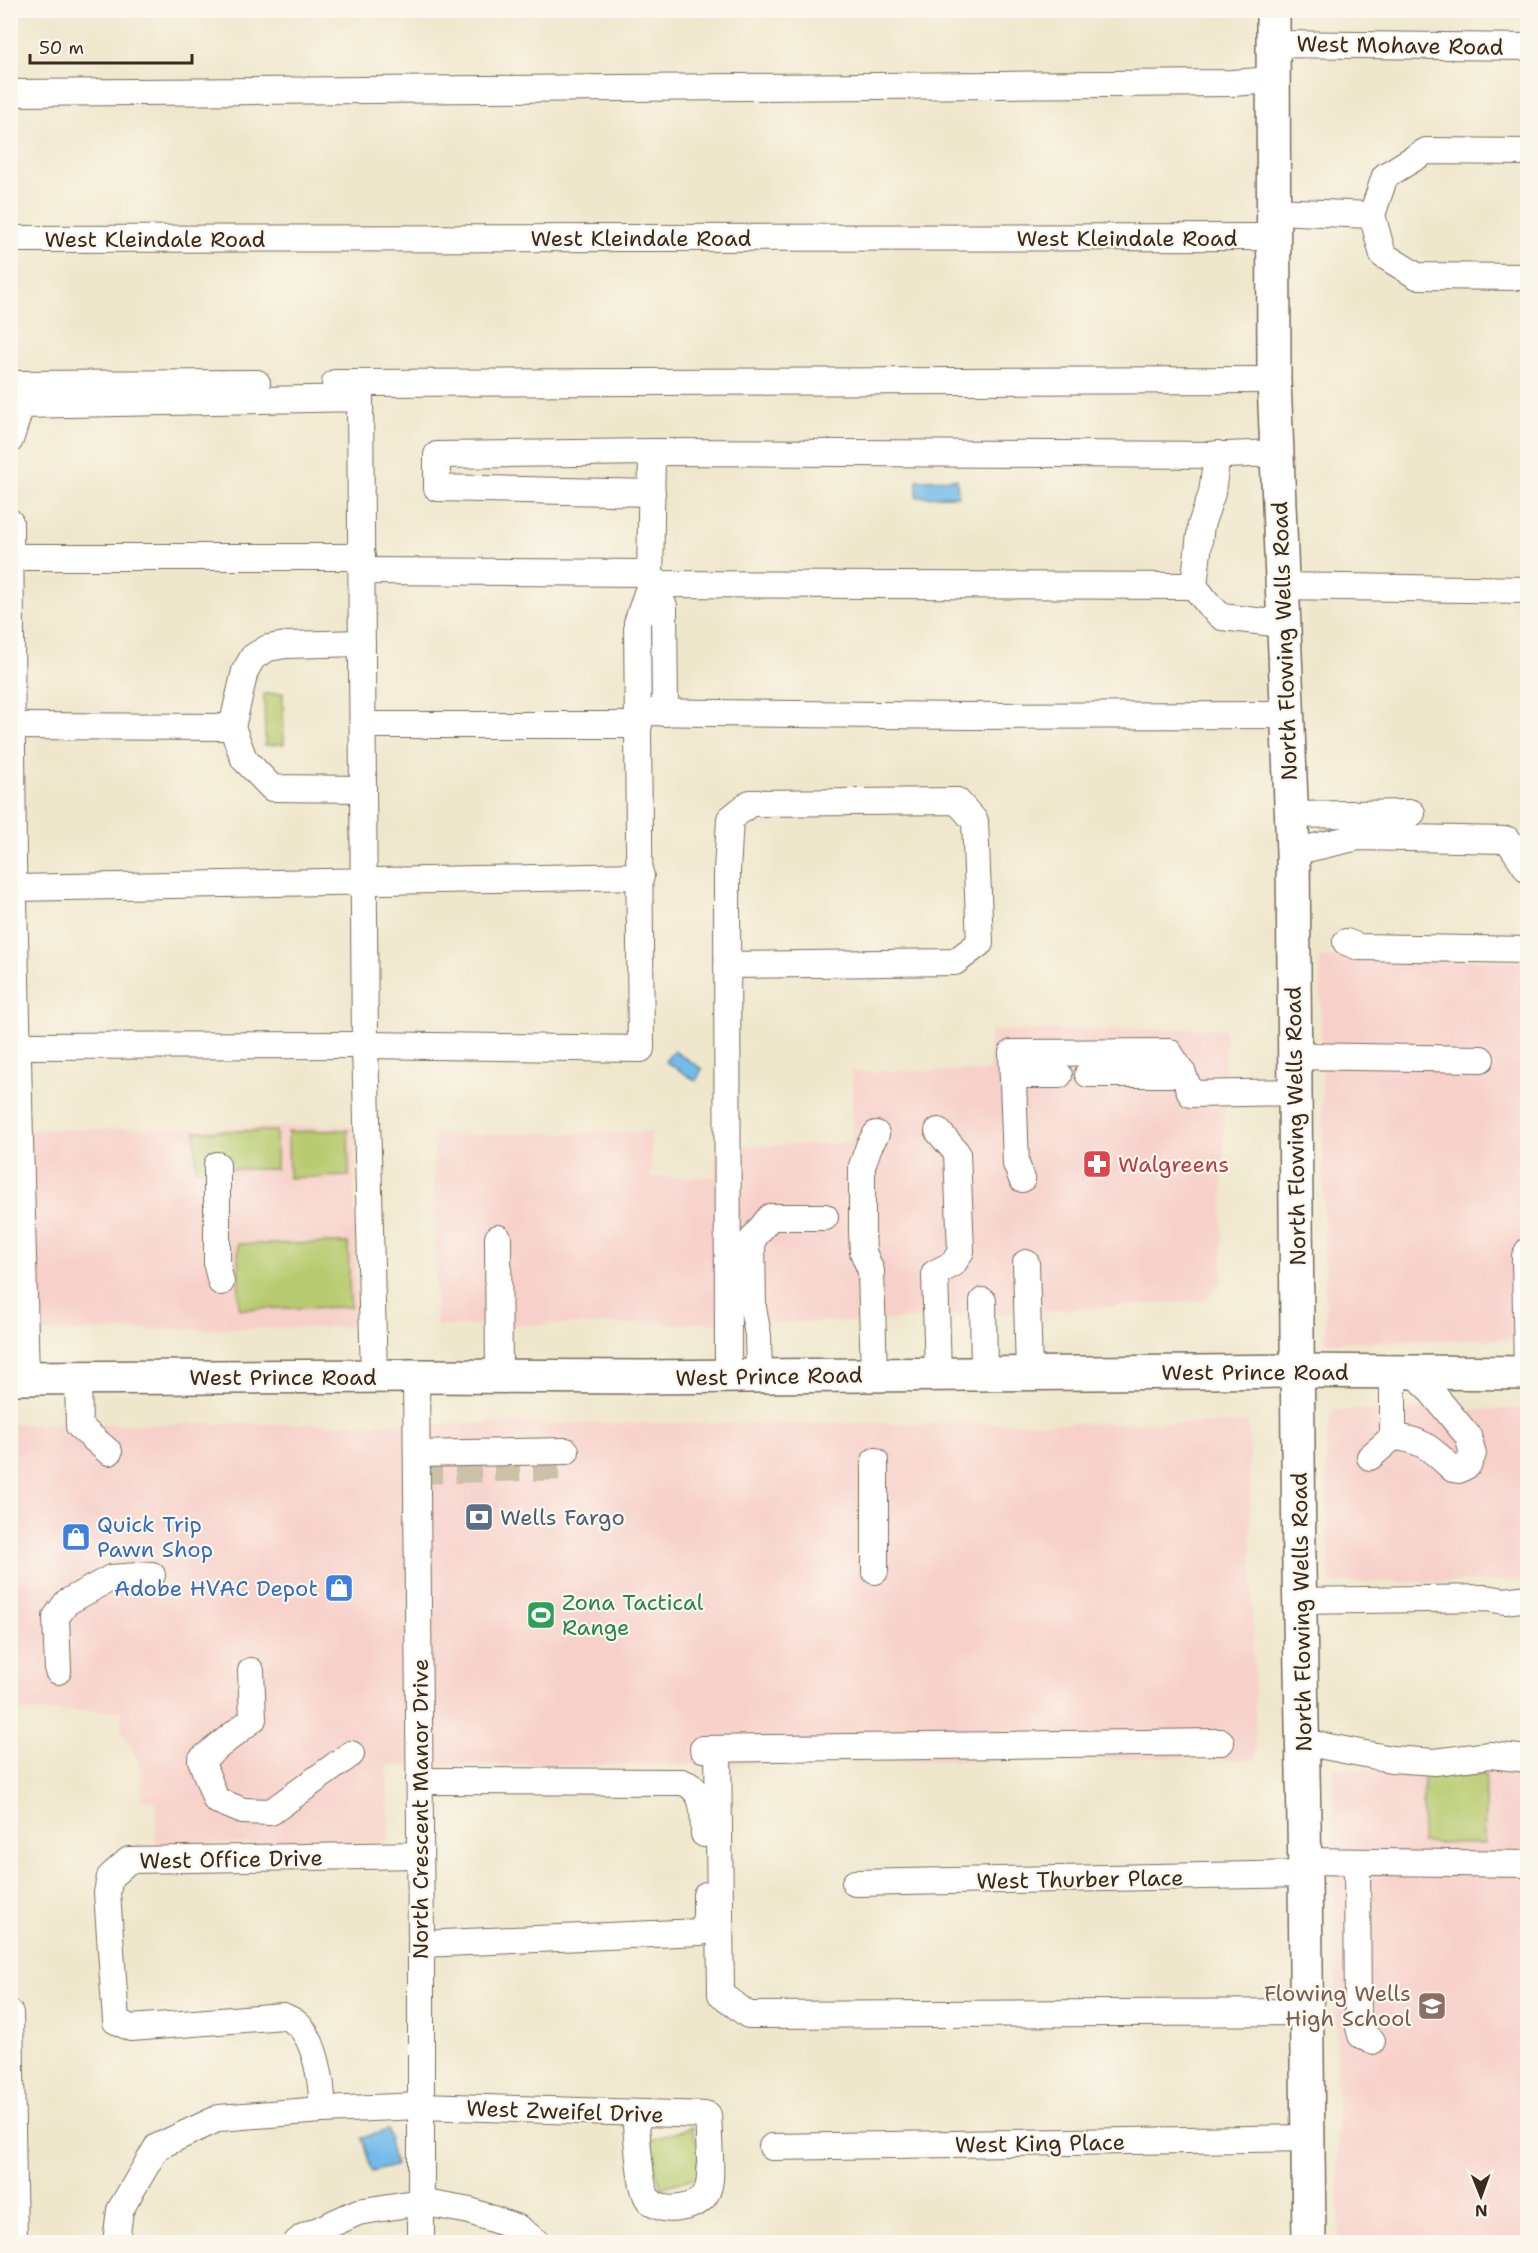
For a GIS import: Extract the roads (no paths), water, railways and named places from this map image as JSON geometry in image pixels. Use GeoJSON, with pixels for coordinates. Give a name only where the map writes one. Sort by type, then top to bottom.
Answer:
{"type":"FeatureCollection","features":[{"type":"Feature","properties":{"kind":"main road","name":"North Flowing Wells Road"},"geometry":{"type":"LineString","coordinates":[[1273,10],[1274,380],[1293,852],[1309,2242]]}},
{"type":"Feature","properties":{"kind":"main road","name":"West Prince Road"},"geometry":{"type":"LineString","coordinates":[[18,1378],[1299,1371],[1527,1373]]}},
{"type":"Feature","properties":{"kind":"street","name":"West Mohave Road"},"geometry":{"type":"LineString","coordinates":[[1273,44],[1527,47]]}},
{"type":"Feature","properties":{"kind":"street"},"geometry":{"type":"LineString","coordinates":[[10,93],[1232,83],[1273,80]]}},
{"type":"Feature","properties":{"kind":"street"},"geometry":{"type":"LineString","coordinates":[[1527,152],[1426,151],[1385,176],[1372,215],[1383,255],[1417,276],[1527,277]]}},
{"type":"Feature","properties":{"kind":"street","name":"West Kleindale Road"},"geometry":{"type":"LineString","coordinates":[[10,239],[1273,224],[1372,215]]}},
{"type":"Feature","properties":{"kind":"street"},"geometry":{"type":"LineString","coordinates":[[10,384],[1274,380]]}},
{"type":"Feature","properties":{"kind":"street"},"geometry":{"type":"LineString","coordinates":[[10,440],[21,405],[360,398],[365,1045],[371,1334],[374,1376]]}},
{"type":"Feature","properties":{"kind":"street"},"geometry":{"type":"LineString","coordinates":[[651,493],[437,488],[437,455],[652,452],[1276,453]]}},
{"type":"Feature","properties":{"kind":"street"},"geometry":{"type":"LineString","coordinates":[[18,1046],[365,1045],[641,1049],[637,623],[650,579],[652,452]]}},
{"type":"Feature","properties":{"kind":"street"},"geometry":{"type":"LineString","coordinates":[[1216,454],[1212,493],[1201,525],[1194,586],[1222,617],[1283,624]]}},
{"type":"Feature","properties":{"kind":"street"},"geometry":{"type":"LineString","coordinates":[[10,522],[18,1046],[18,1378]]}},
{"type":"Feature","properties":{"kind":"street"},"geometry":{"type":"LineString","coordinates":[[11,557],[362,564],[650,579],[1194,586]]}},
{"type":"Feature","properties":{"kind":"street"},"geometry":{"type":"LineString","coordinates":[[650,579],[664,606],[665,713]]}},
{"type":"Feature","properties":{"kind":"street"},"geometry":{"type":"LineString","coordinates":[[1281,586],[1527,590]]}},
{"type":"Feature","properties":{"kind":"street"},"geometry":{"type":"LineString","coordinates":[[362,643],[286,645],[268,648],[253,657],[245,670],[232,727],[244,759],[272,788],[363,789]]}},
{"type":"Feature","properties":{"kind":"street"},"geometry":{"type":"LineString","coordinates":[[363,725],[638,719],[665,713],[964,716],[1287,715]]}},
{"type":"Feature","properties":{"kind":"street"},"geometry":{"type":"LineString","coordinates":[[12,726],[232,727]]}},
{"type":"Feature","properties":{"kind":"street"},"geometry":{"type":"LineString","coordinates":[[728,965],[955,962],[980,943],[975,821],[957,801],[750,803],[730,819],[727,871],[728,965],[744,1375]]}},
{"type":"Feature","properties":{"kind":"street"},"geometry":{"type":"LineString","coordinates":[[1291,815],[1412,813]]}},
{"type":"Feature","properties":{"kind":"street"},"geometry":{"type":"LineString","coordinates":[[1293,852],[1358,837],[1508,840],[1527,870]]}},
{"type":"Feature","properties":{"kind":"street"},"geometry":{"type":"LineString","coordinates":[[14,888],[640,876]]}},
{"type":"Feature","properties":{"kind":"street"},"geometry":{"type":"LineString","coordinates":[[1346,942],[1359,947],[1527,950]]}},
{"type":"Feature","properties":{"kind":"street"},"geometry":{"type":"LineString","coordinates":[[1022,1179],[1016,1164],[1012,1053],[1169,1052],[1187,1084]]}},
{"type":"Feature","properties":{"kind":"street"},"geometry":{"type":"LineString","coordinates":[[1296,1056],[1481,1059]]}},
{"type":"Feature","properties":{"kind":"street"},"geometry":{"type":"LineString","coordinates":[[1088,1074],[1296,1092]]}},
{"type":"Feature","properties":{"kind":"street"},"geometry":{"type":"LineString","coordinates":[[1013,1076],[1059,1075]]}},
{"type":"Feature","properties":{"kind":"street"},"geometry":{"type":"LineString","coordinates":[[938,1131],[957,1153],[961,1251],[953,1264],[935,1273],[938,1374]]}},
{"type":"Feature","properties":{"kind":"street"},"geometry":{"type":"LineString","coordinates":[[874,1374],[871,1271],[864,1252],[862,1221],[862,1166],[876,1134]]}},
{"type":"Feature","properties":{"kind":"street"},"geometry":{"type":"LineString","coordinates":[[217,1165],[217,1266],[221,1282]]}},
{"type":"Feature","properties":{"kind":"street"},"geometry":{"type":"LineString","coordinates":[[744,1375],[758,1335],[753,1308],[752,1240],[770,1217],[825,1217]]}},
{"type":"Feature","properties":{"kind":"street"},"geometry":{"type":"LineString","coordinates":[[498,1238],[499,1376]]}},
{"type":"Feature","properties":{"kind":"street"},"geometry":{"type":"LineString","coordinates":[[1527,1251],[1525,1256],[1527,1373]]}},
{"type":"Feature","properties":{"kind":"street"},"geometry":{"type":"LineString","coordinates":[[1026,1263],[1029,1373]]}},
{"type":"Feature","properties":{"kind":"street"},"geometry":{"type":"LineString","coordinates":[[983,1301],[984,1374]]}},
{"type":"Feature","properties":{"kind":"street"},"geometry":{"type":"LineString","coordinates":[[1394,1437],[1411,1438],[1425,1444],[1453,1468],[1459,1470],[1468,1465],[1473,1454],[1468,1436],[1404,1372]]}},
{"type":"Feature","properties":{"kind":"street"},"geometry":{"type":"LineString","coordinates":[[1370,1457],[1394,1437],[1404,1372]]}},
{"type":"Feature","properties":{"kind":"street","name":"North Crescent Manor Drive"},"geometry":{"type":"LineString","coordinates":[[416,1376],[421,2242]]}},
{"type":"Feature","properties":{"kind":"street"},"geometry":{"type":"LineString","coordinates":[[78,1378],[79,1426],[109,1452]]}},
{"type":"Feature","properties":{"kind":"street"},"geometry":{"type":"LineString","coordinates":[[417,1454],[566,1451]]}},
{"type":"Feature","properties":{"kind":"street"},"geometry":{"type":"LineString","coordinates":[[875,1461],[875,1571]]}},
{"type":"Feature","properties":{"kind":"street"},"geometry":{"type":"LineString","coordinates":[[58,1671],[56,1617],[67,1602],[111,1578],[152,1575]]}},
{"type":"Feature","properties":{"kind":"street"},"geometry":{"type":"LineString","coordinates":[[1300,1601],[1486,1598],[1505,1601],[1527,1598]]}},
{"type":"Feature","properties":{"kind":"street"},"geometry":{"type":"LineString","coordinates":[[251,1671],[253,1719],[201,1760],[216,1800],[243,1811],[271,1812],[351,1754]]}},
{"type":"Feature","properties":{"kind":"street"},"geometry":{"type":"LineString","coordinates":[[1221,1742],[709,1749],[721,1994],[748,2015],[1307,2012]]}},
{"type":"Feature","properties":{"kind":"street"},"geometry":{"type":"LineString","coordinates":[[1303,1742],[1391,1759],[1435,1761],[1490,1755],[1527,1759]]}},
{"type":"Feature","properties":{"kind":"street"},"geometry":{"type":"LineString","coordinates":[[419,1781],[682,1782],[692,1785],[702,1804],[706,1918],[701,1932],[421,1944]]}},
{"type":"Feature","properties":{"kind":"street","name":"West Office Drive"},"geometry":{"type":"LineString","coordinates":[[322,2110],[322,2089],[309,2041],[297,2023],[283,2016],[131,2028],[116,2021],[107,1893],[110,1877],[129,1860],[419,1855]]}},
{"type":"Feature","properties":{"kind":"street"},"geometry":{"type":"LineString","coordinates":[[1357,1862],[1358,2023],[1361,2035],[1372,2041]]}},
{"type":"Feature","properties":{"kind":"street","name":"West Thurber Place"},"geometry":{"type":"LineString","coordinates":[[855,1883],[1305,1868],[1357,1862],[1527,1864]]}},
{"type":"Feature","properties":{"kind":"street"},"geometry":{"type":"LineString","coordinates":[[10,2013],[14,2242]]}},
{"type":"Feature","properties":{"kind":"street","name":"West Zweifel Drive"},"geometry":{"type":"LineString","coordinates":[[116,2242],[120,2210],[157,2147],[219,2118],[322,2110],[421,2106],[708,2115],[711,2181],[707,2193],[698,2203],[678,2209],[661,2208],[648,2200],[643,2184],[635,2114]]}},
{"type":"Feature","properties":{"kind":"street","name":"West King Place"},"geometry":{"type":"LineString","coordinates":[[772,2147],[1307,2138]]}},
{"type":"Feature","properties":{"kind":"street"},"geometry":{"type":"LineString","coordinates":[[297,2242],[303,2237],[358,2212],[420,2202],[470,2211],[518,2228],[537,2242]]}},
{"type":"Feature","properties":{"kind":"water"},"geometry":{"type":"Polygon","coordinates":[[[957,479],[958,496],[917,497],[917,480],[957,479]]]}},
{"type":"Feature","properties":{"kind":"water"},"geometry":{"type":"Polygon","coordinates":[[[674,1051],[702,1069],[696,1081],[665,1061],[674,1051]]]}},
{"type":"Feature","properties":{"kind":"water"},"geometry":{"type":"Polygon","coordinates":[[[388,2130],[395,2166],[372,2172],[362,2138],[388,2130]]]}},
{"type":"Feature","properties":{"kind":"tunnel"},"geometry":{"type":"LineString","coordinates":[[416,1471],[567,1467]]}},
{"type":"Feature","properties":{"kind":"place","name":"Walgreens"},"geometry":{"type":"Point","coordinates":[1097,1164]}},
{"type":"Feature","properties":{"kind":"place","name":"Wells Fargo"},"geometry":{"type":"Point","coordinates":[479,1517]}},
{"type":"Feature","properties":{"kind":"place","name":"Quick Trip Pawn Shop"},"geometry":{"type":"Point","coordinates":[76,1537]}},
{"type":"Feature","properties":{"kind":"place","name":"Adobe HVAC Depot"},"geometry":{"type":"Point","coordinates":[339,1588]}},
{"type":"Feature","properties":{"kind":"place","name":"Zona Tactical Range"},"geometry":{"type":"Point","coordinates":[541,1615]}},
{"type":"Feature","properties":{"kind":"place","name":"Flowing Wells High School"},"geometry":{"type":"Point","coordinates":[1432,2006]}}]}
